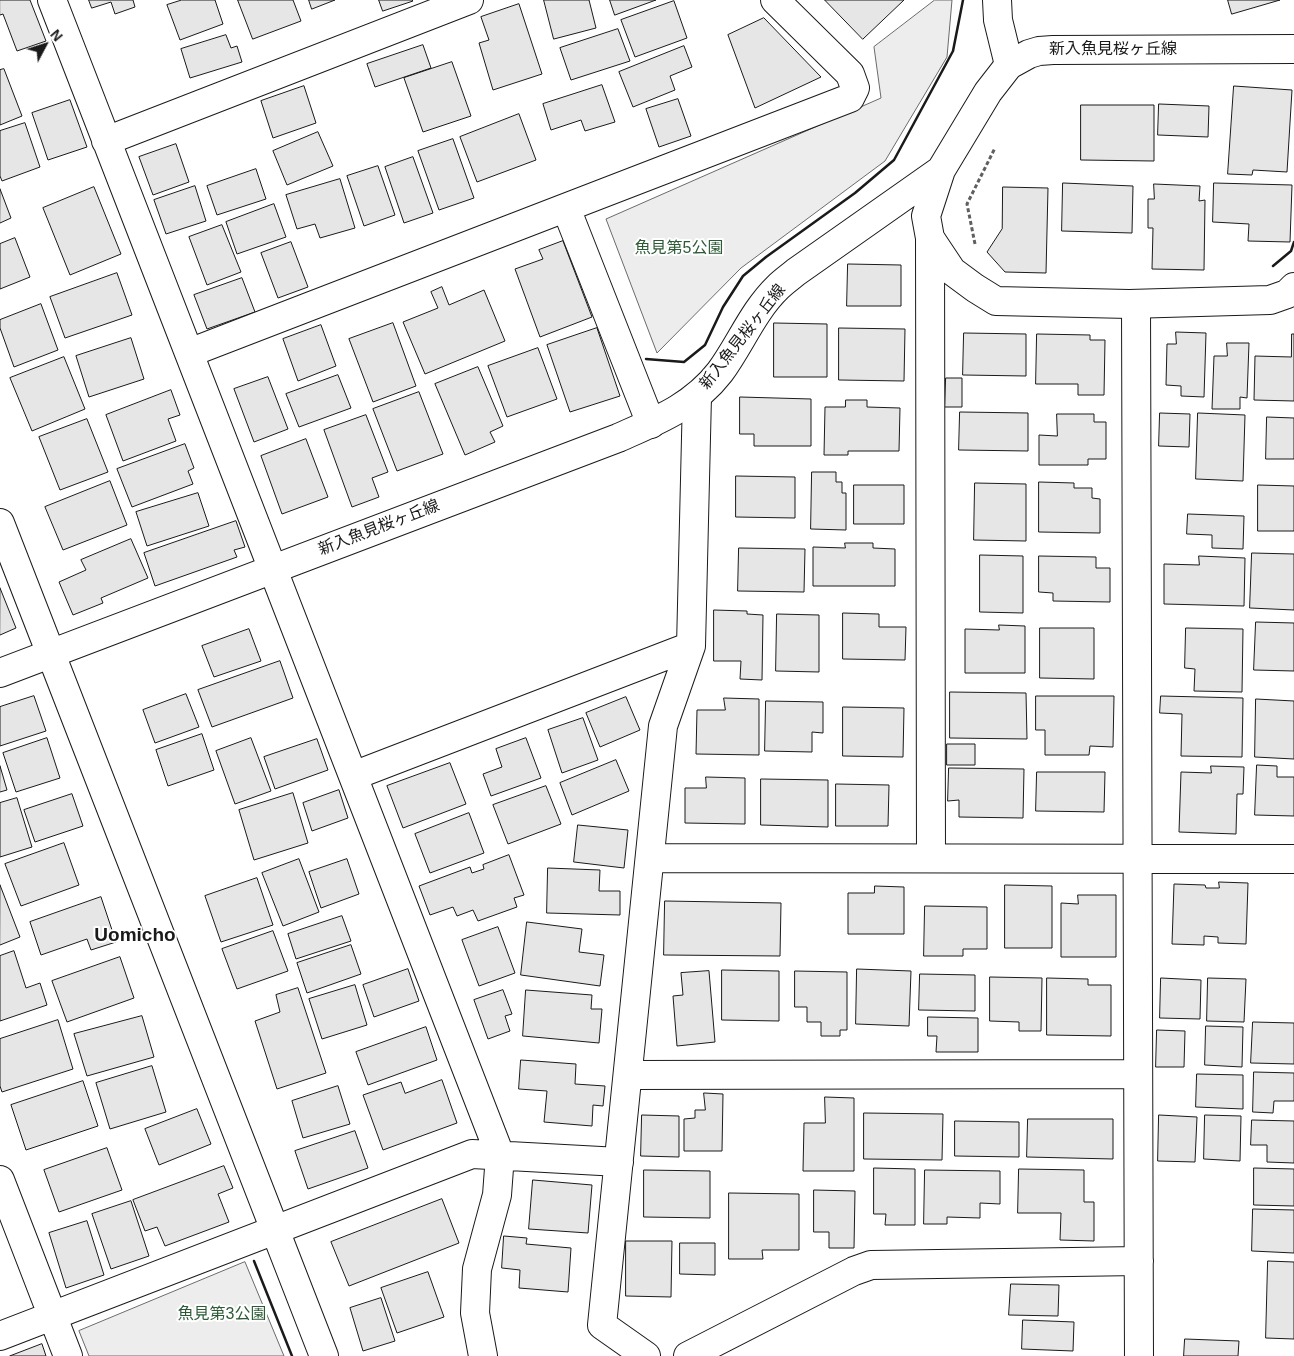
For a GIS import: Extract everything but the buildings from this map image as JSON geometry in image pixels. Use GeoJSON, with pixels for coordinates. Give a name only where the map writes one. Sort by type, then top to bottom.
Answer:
{"type":"FeatureCollection","features":[{"type":"Feature","properties":{"kind":"street"},"geometry":{"type":"LineString","coordinates":[[52,0],[500,1155],[497,1195],[477,1269],[475,1313],[483,1356]]}},
{"type":"Feature","properties":{"kind":"street"},"geometry":{"type":"LineString","coordinates":[[106,141],[469,0]]}},
{"type":"Feature","properties":{"kind":"street"},"geometry":{"type":"LineString","coordinates":[[189,353],[850,98],[855,88],[850,74],[775,0]]}},
{"type":"Feature","properties":{"kind":"street"},"geometry":{"type":"LineString","coordinates":[[997,0],[998,20],[1009,65]]}},
{"type":"Feature","properties":{"kind":"street","name":"新入魚見桜ヶ丘線"},"geometry":{"type":"LineString","coordinates":[[0,673],[618,438],[674,413],[697,396],[719,373],[760,308],[778,287],[796,272],[941,170],[988,92],[1009,65],[1029,54],[1039,51],[1294,50]]}},
{"type":"Feature","properties":{"kind":"street"},"geometry":{"type":"LineString","coordinates":[[931,858],[930,238],[926,216],[941,170]]}},
{"type":"Feature","properties":{"kind":"street"},"geometry":{"type":"LineString","coordinates":[[566,208],[651,424]]}},
{"type":"Feature","properties":{"kind":"street"},"geometry":{"type":"LineString","coordinates":[[930,238],[952,271],[996,301],[1136,304],[1270,300],[1287,294],[1294,287]]}},
{"type":"Feature","properties":{"kind":"street"},"geometry":{"type":"LineString","coordinates":[[1136,304],[1139,1356]]}},
{"type":"Feature","properties":{"kind":"street"},"geometry":{"type":"LineString","coordinates":[[646,1356],[602,1325],[663,726],[691,646],[697,396]]}},
{"type":"Feature","properties":{"kind":"street"},"geometry":{"type":"LineString","coordinates":[[0,523],[324,1356]]}},
{"type":"Feature","properties":{"kind":"street"},"geometry":{"type":"LineString","coordinates":[[353,776],[691,646]]}},
{"type":"Feature","properties":{"kind":"street"},"geometry":{"type":"LineString","coordinates":[[650,858],[1294,859]]}},
{"type":"Feature","properties":{"kind":"street"},"geometry":{"type":"LineString","coordinates":[[628,1076],[1138,1074]]}},
{"type":"Feature","properties":{"kind":"street"},"geometry":{"type":"LineString","coordinates":[[0,1336],[472,1154],[619,1162]]}},
{"type":"Feature","properties":{"kind":"street"},"geometry":{"type":"LineString","coordinates":[[0,1180],[68,1356]]}},
{"type":"Feature","properties":{"kind":"street"},"geometry":{"type":"LineString","coordinates":[[688,1356],[854,1270],[871,1265],[1139,1261]]}},
{"type":"Feature","properties":{"kind":"path"},"geometry":{"type":"LineString","coordinates":[[978,251],[966,204],[996,146]]}},
{"type":"Feature","properties":{"kind":"shaded area","name":"魚見第5公園"},"geometry":{"type":"Polygon","coordinates":[[[935,0],[952,0],[947,57],[885,161],[741,268],[657,353],[606,219],[881,98],[874,47],[935,0]]]}},
{"type":"Feature","properties":{"kind":"shaded area","name":"魚見第3公園"},"geometry":{"type":"Polygon","coordinates":[[[245,1262],[284,1356],[89,1356],[79,1331],[245,1262]]]}},
{"type":"Feature","properties":{"kind":"wall"},"geometry":{"type":"LineString","coordinates":[[646,359],[684,362],[705,345],[723,307],[743,276],[766,257],[855,193],[894,160],[953,51],[963,0]]}},
{"type":"Feature","properties":{"kind":"wall"},"geometry":{"type":"LineString","coordinates":[[1273,266],[1291,251],[1294,242]]}},
{"type":"Feature","properties":{"kind":"wall"},"geometry":{"type":"LineString","coordinates":[[254,1261],[292,1356]]}},
{"type":"Feature","properties":{"kind":"district","name":"Uomicho"},"geometry":{"type":"Point","coordinates":[135,936]}}]}
